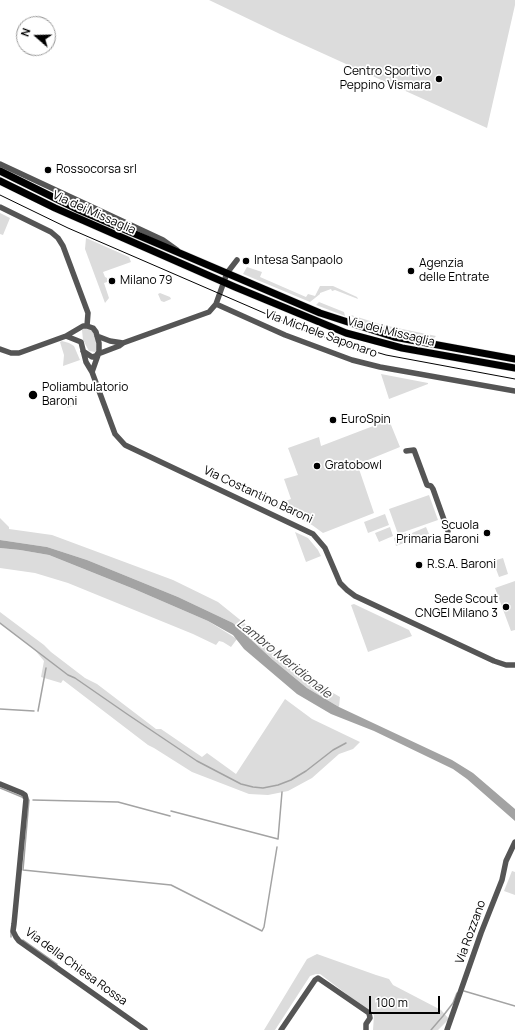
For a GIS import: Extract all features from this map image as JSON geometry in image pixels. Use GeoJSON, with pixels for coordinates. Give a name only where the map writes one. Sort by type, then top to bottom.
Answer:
{"type":"FeatureCollection","features":[{"type":"Feature","properties":{"kind":"main road","name":"Via dei Missaglia"},"geometry":{"type":"LineString","coordinates":[[0,171],[10,172],[79,210],[320,313],[394,337],[515,359]]}},
{"type":"Feature","properties":{"kind":"main road","name":"Via dei Missaglia"},"geometry":{"type":"LineString","coordinates":[[0,180],[54,208],[346,334],[402,348],[515,368]]}},
{"type":"Feature","properties":{"kind":"street","name":"Via dei Missaglia"},"geometry":{"type":"LineString","coordinates":[[0,164],[10,172],[0,180]]}},
{"type":"Feature","properties":{"kind":"street"},"geometry":{"type":"LineString","coordinates":[[0,207],[51,232],[58,238],[63,246],[88,313],[87,326]]}},
{"type":"Feature","properties":{"kind":"street"},"geometry":{"type":"LineString","coordinates":[[83,350],[92,356],[119,346],[122,343],[209,312],[216,304],[227,273],[237,260]]}},
{"type":"Feature","properties":{"kind":"street","name":"Via Michele Saponaro"},"geometry":{"type":"LineString","coordinates":[[216,304],[285,335],[352,360],[380,367],[515,391]]}},
{"type":"Feature","properties":{"kind":"street"},"geometry":{"type":"LineString","coordinates":[[0,349],[11,353],[19,353],[66,336],[83,326],[87,326],[93,328],[99,343],[98,354],[92,372]]}},
{"type":"Feature","properties":{"kind":"street","name":"Via Costantino Baroni"},"geometry":{"type":"LineString","coordinates":[[80,329],[79,334],[86,362],[92,372],[115,434],[125,445],[309,531],[320,540],[325,548],[340,583],[355,596],[494,661],[506,665],[515,664]]}},
{"type":"Feature","properties":{"kind":"street"},"geometry":{"type":"LineString","coordinates":[[66,336],[81,342]]}},
{"type":"Feature","properties":{"kind":"street"},"geometry":{"type":"LineString","coordinates":[[97,336],[110,341],[122,343]]}},
{"type":"Feature","properties":{"kind":"street"},"geometry":{"type":"LineString","coordinates":[[406,451],[410,452],[414,450],[426,484],[433,489],[448,531]]}},
{"type":"Feature","properties":{"kind":"street","name":"Via della Chiesa Rossa"},"geometry":{"type":"LineString","coordinates":[[0,784],[22,792],[26,799],[13,930],[16,937],[145,1030]]}},
{"type":"Feature","properties":{"kind":"street","name":"Via Rozzano"},"geometry":{"type":"LineString","coordinates":[[447,1030],[481,933],[502,880],[506,861],[515,842]]}},
{"type":"Feature","properties":{"kind":"street"},"geometry":{"type":"LineString","coordinates":[[281,1030],[315,980],[318,978],[369,1013],[370,1017],[366,1024],[366,1030]]}},
{"type":"Feature","properties":{"kind":"shaded area","name":"Centro Sportivo Peppino Vismara"},"geometry":{"type":"Polygon","coordinates":[[[209,0],[515,0],[487,128],[280,34],[209,0]]]}},
{"type":"Feature","properties":{"kind":"shaded area"},"geometry":{"type":"Polygon","coordinates":[[[0,213],[10,218],[3,235],[0,234],[0,213]]]}},
{"type":"Feature","properties":{"kind":"shaded area"},"geometry":{"type":"Polygon","coordinates":[[[86,238],[129,257],[131,262],[103,272],[107,278],[107,282],[104,283],[109,298],[105,303],[85,249],[86,238]]]}},
{"type":"Feature","properties":{"kind":"shaded area"},"geometry":{"type":"Polygon","coordinates":[[[247,267],[262,272],[260,277],[306,297],[308,294],[315,296],[320,286],[333,286],[357,297],[358,299],[335,290],[332,291],[331,289],[320,293],[310,302],[243,274],[247,267]]]}},
{"type":"Feature","properties":{"kind":"shaded area"},"geometry":{"type":"Polygon","coordinates":[[[160,293],[170,297],[171,299],[164,302],[161,301],[158,294],[160,293]]]}},
{"type":"Feature","properties":{"kind":"shaded area"},"geometry":{"type":"Polygon","coordinates":[[[319,302],[344,312],[345,316],[316,305],[319,302]]]}},
{"type":"Feature","properties":{"kind":"shaded area"},"geometry":{"type":"Polygon","coordinates":[[[351,315],[383,325],[436,336],[434,338],[424,337],[385,329],[356,320],[351,315]]]}},
{"type":"Feature","properties":{"kind":"shaded area"},"geometry":{"type":"Polygon","coordinates":[[[87,327],[93,332],[96,338],[97,350],[95,352],[89,351],[83,340],[82,330],[87,327]]]}},
{"type":"Feature","properties":{"kind":"shaded area"},"geometry":{"type":"Polygon","coordinates":[[[62,341],[74,346],[80,360],[63,366],[64,355],[60,342],[62,341]]]}},
{"type":"Feature","properties":{"kind":"shaded area"},"geometry":{"type":"Polygon","coordinates":[[[381,374],[428,383],[428,384],[389,399],[381,374]]]}},
{"type":"Feature","properties":{"kind":"shaded area"},"geometry":{"type":"Polygon","coordinates":[[[73,396],[75,405],[67,408],[70,397],[73,396]]]}},
{"type":"Feature","properties":{"kind":"shaded area"},"geometry":{"type":"Polygon","coordinates":[[[389,420],[400,447],[363,462],[359,469],[374,513],[323,533],[312,525],[273,506],[291,499],[284,479],[298,475],[288,448],[319,437],[321,446],[389,420]]]}},
{"type":"Feature","properties":{"kind":"shaded area"},"geometry":{"type":"Polygon","coordinates":[[[429,495],[438,520],[398,534],[389,509],[429,495]]]}},
{"type":"Feature","properties":{"kind":"shaded area"},"geometry":{"type":"Polygon","coordinates":[[[385,514],[389,525],[368,533],[364,522],[385,514]]]}},
{"type":"Feature","properties":{"kind":"shaded area"},"geometry":{"type":"Polygon","coordinates":[[[0,518],[9,527],[9,529],[52,535],[173,580],[218,602],[249,627],[293,667],[340,697],[339,707],[307,688],[273,660],[233,623],[178,597],[87,560],[47,547],[0,540],[0,518]]]}},
{"type":"Feature","properties":{"kind":"shaded area"},"geometry":{"type":"Polygon","coordinates":[[[390,527],[393,536],[379,542],[375,533],[390,527]]]}},
{"type":"Feature","properties":{"kind":"shaded area"},"geometry":{"type":"Polygon","coordinates":[[[426,527],[429,534],[414,539],[412,533],[426,527]]]}},
{"type":"Feature","properties":{"kind":"shaded area"},"geometry":{"type":"Polygon","coordinates":[[[295,532],[308,538],[321,556],[306,562],[295,532]]]}},
{"type":"Feature","properties":{"kind":"shaded area"},"geometry":{"type":"Polygon","coordinates":[[[406,533],[409,541],[396,546],[394,538],[406,533]]]}},
{"type":"Feature","properties":{"kind":"shaded area"},"geometry":{"type":"Polygon","coordinates":[[[0,540],[47,547],[87,560],[178,597],[233,623],[273,660],[307,688],[339,707],[452,760],[473,773],[515,809],[515,821],[467,779],[453,769],[374,731],[331,714],[297,694],[244,649],[233,635],[208,621],[49,555],[0,548],[0,540]]]}},
{"type":"Feature","properties":{"kind":"shaded area"},"geometry":{"type":"Polygon","coordinates":[[[0,548],[49,555],[208,621],[237,639],[231,647],[219,641],[216,645],[193,634],[68,583],[35,573],[0,568],[0,548]]]}},
{"type":"Feature","properties":{"kind":"shaded area"},"geometry":{"type":"Polygon","coordinates":[[[503,558],[508,574],[499,577],[493,561],[503,558]]]}},
{"type":"Feature","properties":{"kind":"shaded area"},"geometry":{"type":"Polygon","coordinates":[[[515,581],[515,630],[511,631],[495,588],[515,581]]]}},
{"type":"Feature","properties":{"kind":"shaded area"},"geometry":{"type":"Polygon","coordinates":[[[354,604],[409,630],[412,636],[368,652],[351,605],[354,604]]]}},
{"type":"Feature","properties":{"kind":"shaded area"},"geometry":{"type":"Polygon","coordinates":[[[0,612],[85,678],[97,684],[156,729],[161,729],[202,757],[207,753],[236,774],[285,699],[312,719],[360,742],[353,749],[339,754],[312,778],[288,791],[268,795],[249,794],[192,772],[148,745],[63,680],[61,683],[41,677],[44,661],[34,649],[0,623],[0,612]]]}},
{"type":"Feature","properties":{"kind":"shaded area"},"geometry":{"type":"Polygon","coordinates":[[[512,871],[515,872],[515,895],[504,891],[512,871]]]}},
{"type":"Feature","properties":{"kind":"shaded area"},"geometry":{"type":"Polygon","coordinates":[[[317,954],[389,979],[393,985],[441,1010],[449,1019],[438,1030],[373,1030],[374,1015],[320,974],[316,974],[310,976],[275,1030],[264,1030],[307,959],[317,954]]]}},
{"type":"Feature","properties":{"kind":"waterway"},"geometry":{"type":"LineString","coordinates":[[0,623],[68,675],[75,678],[197,761],[241,784],[263,788],[278,785],[291,780],[306,771],[333,750],[346,743]]}},
{"type":"Feature","properties":{"kind":"waterway"},"geometry":{"type":"LineString","coordinates":[[38,711],[46,668]]}},
{"type":"Feature","properties":{"kind":"waterway"},"geometry":{"type":"LineString","coordinates":[[0,709],[34,711]]}},
{"type":"Feature","properties":{"kind":"waterway"},"geometry":{"type":"LineString","coordinates":[[0,788],[23,798]]}},
{"type":"Feature","properties":{"kind":"waterway"},"geometry":{"type":"LineString","coordinates":[[171,811],[278,839],[282,792]]}},
{"type":"Feature","properties":{"kind":"waterway"},"geometry":{"type":"LineString","coordinates":[[29,800],[23,870],[171,885],[262,931],[264,927],[277,847]]}},
{"type":"Feature","properties":{"kind":"waterway"},"geometry":{"type":"LineString","coordinates":[[33,800],[118,802],[170,816]]}},
{"type":"Feature","properties":{"kind":"waterway"},"geometry":{"type":"LineString","coordinates":[[11,932],[11,937]]}},
{"type":"Feature","properties":{"kind":"waterway"},"geometry":{"type":"LineString","coordinates":[[23,940],[57,964]]}},
{"type":"Feature","properties":{"kind":"waterway"},"geometry":{"type":"LineString","coordinates":[[464,991],[515,1006]]}},
{"type":"Feature","properties":{"kind":"waterway"},"geometry":{"type":"LineString","coordinates":[[431,1030],[453,1003],[457,993]]}},
{"type":"Feature","properties":{"kind":"tram line"},"geometry":{"type":"LineString","coordinates":[[0,195],[68,228],[308,332],[386,355],[515,379]]}},
{"type":"Feature","properties":{"kind":"place","name":"Centro Sportivo Peppino Vismara"},"geometry":{"type":"Point","coordinates":[439,79]}},
{"type":"Feature","properties":{"kind":"place","name":"Rossocorsa srl"},"geometry":{"type":"Point","coordinates":[48,170]}},
{"type":"Feature","properties":{"kind":"place","name":"Intesa Sanpaolo"},"geometry":{"type":"Point","coordinates":[246,261]}},
{"type":"Feature","properties":{"kind":"place","name":"Agenzia delle Entrate"},"geometry":{"type":"Point","coordinates":[411,271]}},
{"type":"Feature","properties":{"kind":"place","name":"Milano 79"},"geometry":{"type":"Point","coordinates":[112,281]}},
{"type":"Feature","properties":{"kind":"place","name":"Poliambulatorio Baroni"},"geometry":{"type":"Point","coordinates":[33,395]}},
{"type":"Feature","properties":{"kind":"place","name":"EuroSpin"},"geometry":{"type":"Point","coordinates":[333,420]}},
{"type":"Feature","properties":{"kind":"place","name":"Gratobowl"},"geometry":{"type":"Point","coordinates":[317,466]}},
{"type":"Feature","properties":{"kind":"place","name":"Scuola Primaria Baroni"},"geometry":{"type":"Point","coordinates":[487,533]}},
{"type":"Feature","properties":{"kind":"place","name":"R.S.A. Baroni"},"geometry":{"type":"Point","coordinates":[419,565]}},
{"type":"Feature","properties":{"kind":"place","name":"Sede Scout CNGEI Milano 3"},"geometry":{"type":"Point","coordinates":[506,607]}},
{"type":"Feature","properties":{"kind":"water label","name":"Lambro Meridionale"},"geometry":{"type":"Point","coordinates":[284,659]}}]}
